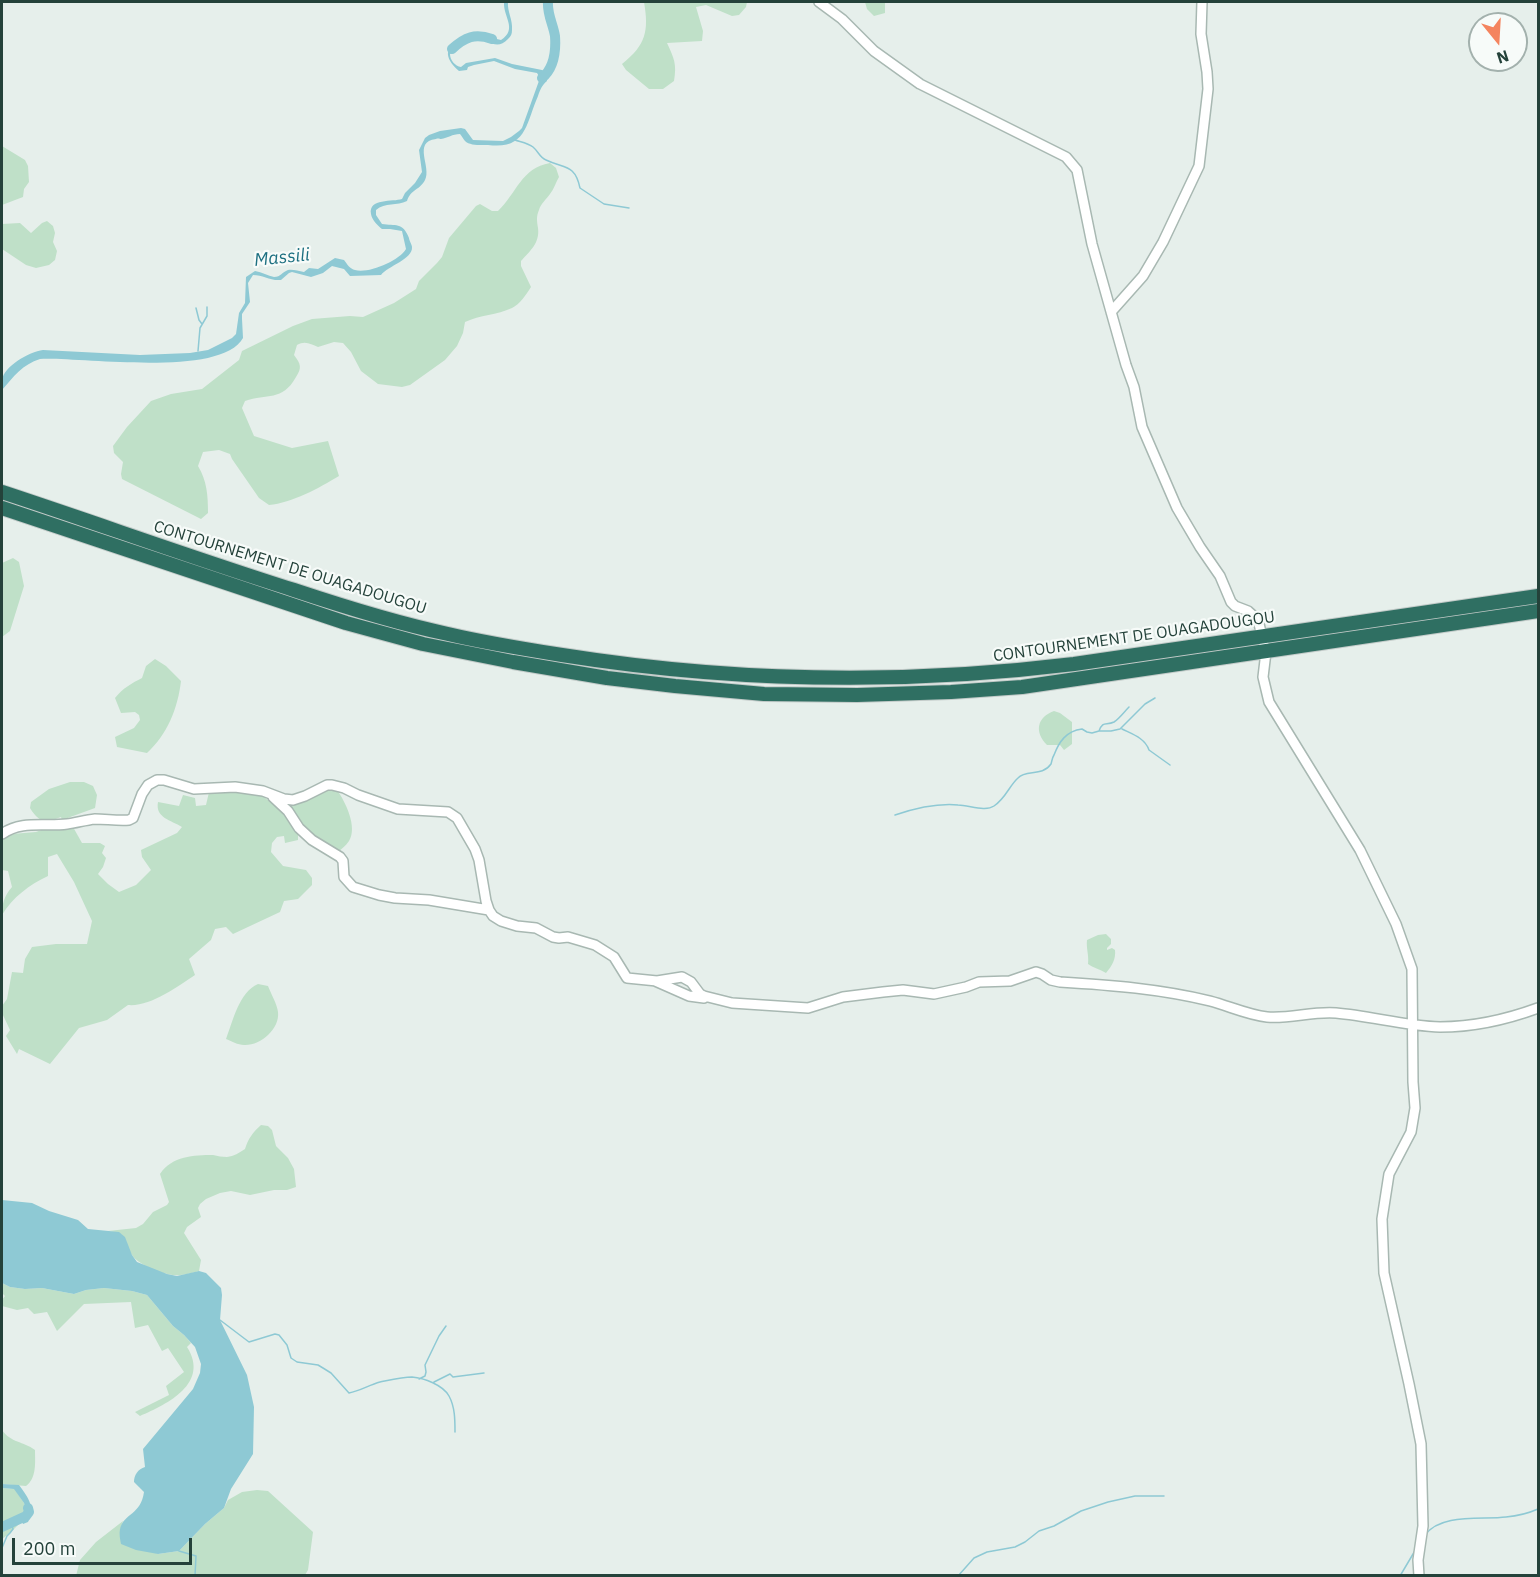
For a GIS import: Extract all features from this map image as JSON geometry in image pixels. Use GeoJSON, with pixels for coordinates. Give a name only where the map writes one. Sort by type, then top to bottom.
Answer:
{"type":"FeatureCollection","features":[{"type":"Feature","properties":{"kind":"highway","name":"CONTOURNEMENT DE OUAGADOUGOU"},"geometry":{"type":"LineString","coordinates":[[2,492],[243,574],[360,611],[449,634],[536,651],[616,663],[789,678],[940,676],[1027,670],[1539,596]]}},
{"type":"Feature","properties":{"kind":"highway","name":"CONTOURNEMENT DE OUAGADOUGOU"},"geometry":{"type":"LineString","coordinates":[[2,508],[346,623],[423,644],[607,678],[764,694],[857,695],[1022,687],[1539,611]]}},
{"type":"Feature","properties":{"kind":"street"},"geometry":{"type":"LineString","coordinates":[[819,2],[842,19],[874,51],[920,84],[1066,157],[1073,163],[1077,170],[1092,244],[1134,387],[1142,427],[1177,508],[1200,547],[1221,576],[1231,602],[1248,611],[1258,620],[1266,652],[1263,677],[1269,702],[1360,850],[1396,924],[1412,969],[1415,1108],[1411,1132],[1389,1174],[1382,1219],[1384,1273],[1420,1444],[1423,1526],[1418,1560],[1419,1575]]}},
{"type":"Feature","properties":{"kind":"street"},"geometry":{"type":"LineString","coordinates":[[1111,312],[1143,276],[1163,242],[1199,166],[1208,89],[1200,34],[1202,2]]}},
{"type":"Feature","properties":{"kind":"street"},"geometry":{"type":"LineString","coordinates":[[2,834],[9,829],[23,825],[66,824],[97,819],[129,820],[133,818],[148,785],[157,780],[194,789],[235,787],[263,791],[293,800],[332,785],[398,809],[453,814],[475,849],[489,910]]}},
{"type":"Feature","properties":{"kind":"street"},"geometry":{"type":"LineString","coordinates":[[271,795],[288,810],[298,828],[312,840],[340,857],[343,861],[344,878],[353,887],[395,898],[429,900],[489,910],[501,921],[536,928],[559,938],[568,937],[595,945],[614,957],[627,978],[652,980],[687,978],[700,994],[709,998]]}},
{"type":"Feature","properties":{"kind":"street"},"geometry":{"type":"LineString","coordinates":[[652,980],[688,996],[732,1003],[808,1008],[843,998],[883,992],[903,990],[934,993],[980,982],[1010,981],[1036,972],[1060,982],[1156,990],[1211,1001],[1264,1017],[1334,1013],[1441,1027],[1480,1023],[1516,1016],[1539,1008]]}},
{"type":"Feature","properties":{"kind":"green space"},"geometry":{"type":"Polygon","coordinates":[[[644,2],[747,2],[739,15],[732,16],[706,5],[696,7],[703,31],[702,41],[667,43],[674,61],[674,81],[663,89],[649,89],[622,64],[641,44],[644,37],[646,21],[644,2]]]}},
{"type":"Feature","properties":{"kind":"green space"},"geometry":{"type":"Polygon","coordinates":[[[865,2],[885,2],[885,13],[874,16],[867,9],[865,2]]]}},
{"type":"Feature","properties":{"kind":"green space"},"geometry":{"type":"Polygon","coordinates":[[[2,146],[25,160],[28,166],[29,182],[24,189],[23,197],[2,205],[2,146]]]}},
{"type":"Feature","properties":{"kind":"green space"},"geometry":{"type":"Polygon","coordinates":[[[550,163],[556,168],[559,177],[538,212],[536,242],[521,261],[531,287],[518,304],[512,308],[465,322],[457,346],[445,360],[410,385],[402,387],[378,384],[361,371],[351,352],[343,343],[334,342],[318,347],[303,343],[297,345],[294,355],[300,368],[291,385],[280,393],[245,401],[242,408],[254,436],[292,448],[328,441],[339,476],[296,498],[269,505],[259,498],[230,454],[219,450],[203,452],[198,466],[206,488],[208,513],[201,519],[122,479],[123,462],[114,453],[113,446],[151,401],[171,394],[202,389],[239,360],[242,351],[293,326],[312,319],[363,317],[394,303],[416,289],[419,281],[442,257],[449,238],[476,206],[480,204],[492,211],[498,211],[532,170],[550,163]]]}},
{"type":"Feature","properties":{"kind":"green space"},"geometry":{"type":"Polygon","coordinates":[[[47,221],[53,226],[55,233],[53,242],[57,251],[55,260],[49,265],[36,268],[26,265],[2,249],[2,224],[20,223],[31,233],[47,221]]]}},
{"type":"Feature","properties":{"kind":"green space"},"geometry":{"type":"Polygon","coordinates":[[[13,558],[19,562],[24,586],[10,631],[2,637],[2,563],[13,558]]]}},
{"type":"Feature","properties":{"kind":"green space"},"geometry":{"type":"Polygon","coordinates":[[[155,659],[181,681],[170,720],[160,738],[147,753],[117,747],[115,737],[134,728],[140,720],[139,715],[135,712],[121,713],[115,698],[121,691],[142,678],[146,666],[155,659]]]}},
{"type":"Feature","properties":{"kind":"green space"},"geometry":{"type":"Polygon","coordinates":[[[1054,711],[1072,722],[1072,744],[1064,750],[1060,745],[1047,745],[1040,735],[1041,721],[1054,711]]]}},
{"type":"Feature","properties":{"kind":"green space"},"geometry":{"type":"Polygon","coordinates":[[[70,782],[84,782],[93,786],[97,795],[95,808],[62,820],[61,817],[43,820],[37,817],[30,808],[31,802],[49,789],[70,782]]]}},
{"type":"Feature","properties":{"kind":"green space"},"geometry":{"type":"Polygon","coordinates":[[[210,788],[255,790],[278,808],[330,789],[337,790],[344,801],[351,822],[349,841],[335,854],[298,829],[298,840],[285,843],[284,836],[277,837],[272,843],[271,852],[283,866],[306,870],[312,878],[312,885],[298,899],[284,901],[280,912],[233,934],[226,927],[215,929],[211,940],[189,959],[195,975],[154,1000],[128,1005],[107,1020],[79,1028],[50,1064],[19,1049],[17,1054],[6,1036],[10,1030],[2,1013],[12,972],[23,973],[25,959],[32,947],[87,944],[92,921],[74,882],[57,854],[48,857],[48,876],[22,892],[2,915],[4,900],[12,887],[8,871],[2,870],[2,840],[12,834],[73,827],[82,843],[100,843],[105,846],[102,853],[106,858],[98,874],[119,892],[136,885],[151,870],[142,857],[141,850],[177,833],[182,827],[161,815],[158,802],[179,806],[183,795],[195,798],[196,806],[206,805],[210,788]]]}},
{"type":"Feature","properties":{"kind":"green space"},"geometry":{"type":"Polygon","coordinates":[[[1106,934],[1111,939],[1107,950],[1112,948],[1115,953],[1113,962],[1106,973],[1088,964],[1087,940],[1106,934]]]}},
{"type":"Feature","properties":{"kind":"green space"},"geometry":{"type":"Polygon","coordinates":[[[258,984],[268,986],[274,999],[278,1012],[276,1024],[268,1035],[250,1045],[226,1039],[241,1000],[251,988],[258,984]]]}},
{"type":"Feature","properties":{"kind":"green space"},"geometry":{"type":"Polygon","coordinates":[[[261,1125],[268,1126],[272,1130],[276,1146],[288,1158],[294,1169],[296,1187],[250,1195],[231,1191],[220,1193],[200,1204],[198,1208],[201,1217],[187,1227],[184,1233],[201,1260],[199,1271],[178,1275],[152,1269],[135,1259],[119,1233],[108,1231],[136,1228],[143,1224],[153,1212],[167,1205],[169,1202],[160,1174],[171,1163],[191,1156],[227,1157],[234,1155],[245,1149],[251,1136],[261,1125]]]}},
{"type":"Feature","properties":{"kind":"green space"},"geometry":{"type":"Polygon","coordinates":[[[2,1283],[10,1287],[42,1288],[74,1294],[104,1288],[147,1295],[191,1343],[187,1347],[193,1360],[190,1381],[173,1398],[140,1416],[135,1412],[169,1395],[166,1386],[184,1372],[168,1348],[162,1351],[148,1325],[135,1328],[131,1302],[84,1304],[57,1331],[47,1312],[34,1314],[28,1308],[17,1310],[2,1306],[5,1296],[2,1293],[2,1283]]]}},
{"type":"Feature","properties":{"kind":"green space"},"geometry":{"type":"Polygon","coordinates":[[[2,1430],[13,1440],[35,1450],[34,1474],[26,1486],[2,1484],[2,1430]]]}},
{"type":"Feature","properties":{"kind":"green space"},"geometry":{"type":"Polygon","coordinates":[[[2,1488],[15,1489],[26,1509],[21,1522],[2,1539],[2,1488]]]}},
{"type":"Feature","properties":{"kind":"green space"},"geometry":{"type":"Polygon","coordinates":[[[268,1491],[313,1532],[308,1570],[305,1575],[76,1576],[80,1560],[96,1542],[123,1521],[120,1531],[158,1554],[179,1551],[224,1508],[228,1500],[242,1492],[268,1491]]]}},
{"type":"Feature","properties":{"kind":"water"},"geometry":{"type":"Polygon","coordinates":[[[504,2],[508,2],[512,23],[510,37],[497,45],[478,37],[480,35],[501,40],[506,36],[509,27],[504,2]]]}},
{"type":"Feature","properties":{"kind":"water"},"geometry":{"type":"Polygon","coordinates":[[[461,41],[462,43],[450,54],[455,64],[461,67],[466,63],[495,58],[542,70],[545,72],[547,81],[540,90],[523,132],[511,143],[501,145],[467,143],[460,134],[429,141],[425,145],[426,175],[423,183],[407,201],[383,206],[376,210],[376,215],[382,224],[401,227],[407,233],[412,247],[409,255],[404,259],[381,275],[350,276],[344,269],[332,266],[323,273],[311,277],[292,272],[281,280],[253,275],[248,283],[250,302],[242,314],[243,338],[230,350],[208,358],[149,363],[40,359],[23,368],[2,390],[4,375],[12,365],[24,357],[43,350],[140,355],[208,350],[236,334],[239,313],[245,303],[246,277],[255,271],[276,277],[288,270],[304,272],[309,268],[318,269],[335,258],[344,260],[352,269],[361,271],[375,268],[397,258],[406,249],[402,231],[382,229],[372,218],[371,209],[377,203],[402,199],[415,183],[422,172],[419,150],[425,138],[440,131],[461,128],[465,129],[473,140],[503,141],[511,137],[522,128],[540,78],[537,73],[515,69],[494,61],[459,71],[451,63],[448,50],[461,41]]]}},
{"type":"Feature","properties":{"kind":"water"},"geometry":{"type":"Polygon","coordinates":[[[2,1200],[32,1203],[78,1220],[88,1229],[119,1232],[125,1237],[137,1262],[177,1276],[199,1271],[206,1273],[221,1288],[220,1320],[247,1375],[254,1407],[253,1454],[231,1489],[224,1508],[179,1551],[158,1554],[136,1550],[121,1544],[120,1531],[122,1524],[142,1500],[144,1492],[134,1482],[137,1473],[145,1467],[143,1449],[193,1389],[200,1373],[201,1364],[195,1347],[173,1326],[147,1295],[104,1288],[74,1294],[42,1288],[10,1287],[2,1283],[2,1200]]]}},
{"type":"Feature","properties":{"kind":"water"},"geometry":{"type":"Polygon","coordinates":[[[2,1484],[19,1485],[31,1507],[28,1522],[23,1524],[21,1520],[26,1509],[24,1503],[14,1489],[2,1488],[2,1484]]]}},
{"type":"Feature","properties":{"kind":"waterway"},"geometry":{"type":"LineString","coordinates":[[542,78],[552,64],[555,47],[548,2]]}},
{"type":"Feature","properties":{"kind":"waterway","name":"Massili"},"geometry":{"type":"LineString","coordinates":[[452,49],[470,37],[480,36],[492,39]]}},
{"type":"Feature","properties":{"kind":"waterway"},"geometry":{"type":"LineString","coordinates":[[515,140],[531,146],[544,159],[568,168],[575,175],[580,188],[604,204],[629,208]]}},
{"type":"Feature","properties":{"kind":"waterway"},"geometry":{"type":"LineString","coordinates":[[198,351],[200,328],[207,316],[207,307]]}},
{"type":"Feature","properties":{"kind":"waterway"},"geometry":{"type":"LineString","coordinates":[[196,308],[202,324]]}},
{"type":"Feature","properties":{"kind":"waterway"},"geometry":{"type":"LineString","coordinates":[[895,815],[934,805],[990,808],[1002,799],[1021,775],[1047,768],[1058,746],[1067,735],[1082,729],[1092,733],[1120,729],[1145,704],[1155,698]]}},
{"type":"Feature","properties":{"kind":"waterway"},"geometry":{"type":"LineString","coordinates":[[1099,731],[1103,724],[1116,721],[1129,707]]}},
{"type":"Feature","properties":{"kind":"waterway"},"geometry":{"type":"LineString","coordinates":[[1122,729],[1141,739],[1149,750],[1170,765]]}},
{"type":"Feature","properties":{"kind":"waterway"},"geometry":{"type":"LineString","coordinates":[[220,1320],[249,1342],[275,1334],[279,1335],[287,1345],[291,1358],[297,1362],[323,1368],[331,1373],[349,1393],[380,1382],[412,1377],[433,1383],[446,1392],[451,1400],[455,1432]]}},
{"type":"Feature","properties":{"kind":"waterway"},"geometry":{"type":"LineString","coordinates":[[419,1379],[425,1376],[425,1365],[446,1326]]}},
{"type":"Feature","properties":{"kind":"waterway"},"geometry":{"type":"LineString","coordinates":[[434,1382],[450,1374],[453,1377],[484,1373]]}},
{"type":"Feature","properties":{"kind":"waterway"},"geometry":{"type":"LineString","coordinates":[[958,1576],[974,1558],[987,1552],[1015,1547],[1039,1531],[1054,1526],[1081,1511],[1135,1496],[1164,1496]]}},
{"type":"Feature","properties":{"kind":"waterway"},"geometry":{"type":"LineString","coordinates":[[2,1527],[26,1516],[29,1512],[28,1508]]}},
{"type":"Feature","properties":{"kind":"waterway"},"geometry":{"type":"LineString","coordinates":[[1425,1535],[1432,1528],[1451,1520],[1510,1517],[1538,1509]]}},
{"type":"Feature","properties":{"kind":"waterway"},"geometry":{"type":"LineString","coordinates":[[2,1548],[13,1529],[11,1523]]}},
{"type":"Feature","properties":{"kind":"waterway"},"geometry":{"type":"LineString","coordinates":[[1400,1576],[1416,1549]]}},
{"type":"Feature","properties":{"kind":"waterway"},"geometry":{"type":"LineString","coordinates":[[179,1551],[196,1556],[195,1576]]}}]}
